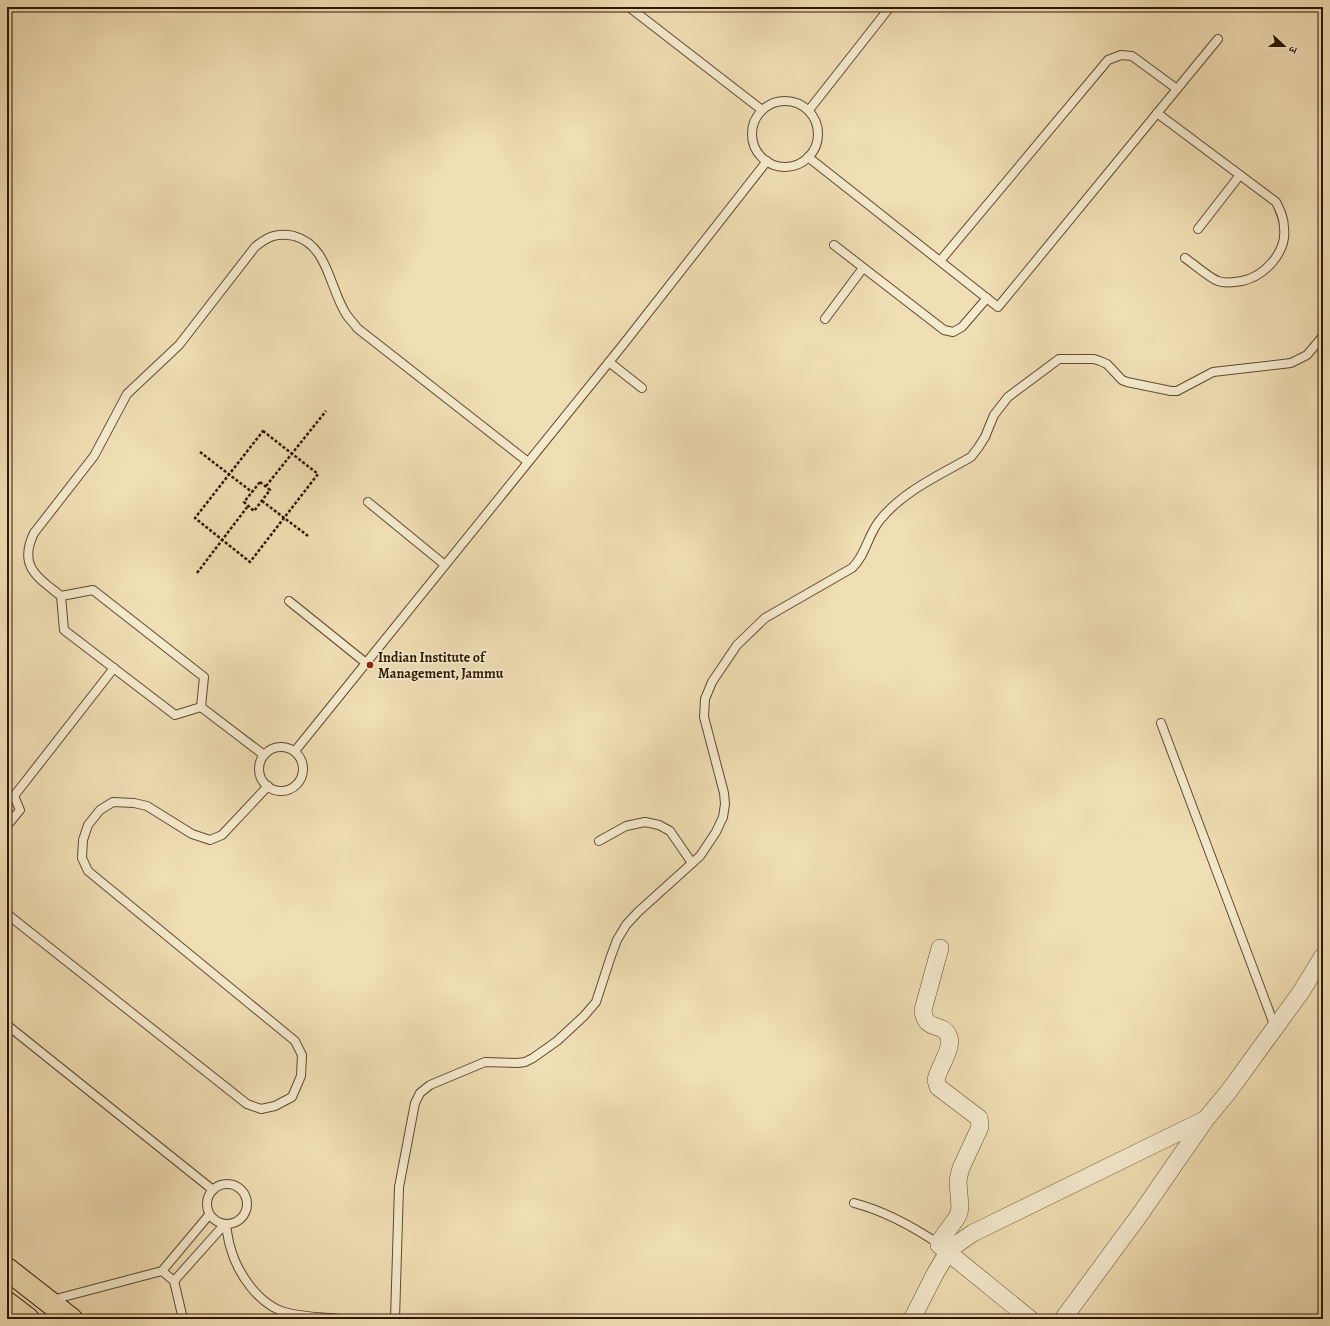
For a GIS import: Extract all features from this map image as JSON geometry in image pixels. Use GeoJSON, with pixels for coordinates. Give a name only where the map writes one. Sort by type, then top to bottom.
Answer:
{"type":"FeatureCollection","features":[{"type":"Feature","properties":{"kind":"highway"},"geometry":{"type":"LineString","coordinates":[[7,1269],[71,1319]]}},
{"type":"Feature","properties":{"kind":"highway"},"geometry":{"type":"LineString","coordinates":[[7,1303],[28,1319]]}},
{"type":"Feature","properties":{"kind":"street"},"geometry":{"type":"LineString","coordinates":[[912,1319],[936,1272],[943,1248],[959,1213],[959,1175],[980,1127],[979,1118],[975,1114],[941,1090],[937,1084],[937,1076],[948,1051],[950,1040],[944,1031],[928,1023],[924,1018],[924,1010],[940,948]]}},
{"type":"Feature","properties":{"kind":"street"},"geometry":{"type":"LineString","coordinates":[[1063,1319],[1141,1213],[1206,1119],[1229,1091],[1301,992],[1323,956]]}},
{"type":"Feature","properties":{"kind":"street"},"geometry":{"type":"LineString","coordinates":[[943,1248],[954,1246],[973,1234],[1206,1119]]}},
{"type":"Feature","properties":{"kind":"street"},"geometry":{"type":"LineString","coordinates":[[943,1248],[1030,1319]]}},
{"type":"Feature","properties":{"kind":"lane"},"geometry":{"type":"LineString","coordinates":[[629,7],[762,110]]}},
{"type":"Feature","properties":{"kind":"lane"},"geometry":{"type":"LineString","coordinates":[[809,110],[890,7]]}},
{"type":"Feature","properties":{"kind":"lane"},"geometry":{"type":"LineString","coordinates":[[808,157],[998,307],[1218,39]]}},
{"type":"Feature","properties":{"kind":"lane"},"geometry":{"type":"LineString","coordinates":[[940,261],[1108,60],[1121,55],[1132,56],[1177,89]]}},
{"type":"Feature","properties":{"kind":"lane"},"geometry":{"type":"LineString","coordinates":[[786,100],[798,103],[809,110],[814,117],[818,134],[817,142],[808,157],[793,166],[776,166],[767,161],[756,150],[752,138],[753,125],[762,110],[773,103],[786,100]]}},
{"type":"Feature","properties":{"kind":"lane"},"geometry":{"type":"LineString","coordinates":[[1157,113],[1276,202],[1281,212],[1285,229],[1282,246],[1272,263],[1259,274],[1246,280],[1231,283],[1218,282],[1185,258]]}},
{"type":"Feature","properties":{"kind":"lane"},"geometry":{"type":"LineString","coordinates":[[295,751],[609,362],[767,161]]}},
{"type":"Feature","properties":{"kind":"lane"},"geometry":{"type":"LineString","coordinates":[[1198,229],[1240,175]]}},
{"type":"Feature","properties":{"kind":"lane"},"geometry":{"type":"LineString","coordinates":[[201,707],[175,715],[64,630],[61,596],[43,582],[30,567],[28,549],[34,533],[94,456],[127,394],[179,345],[255,247],[266,238],[288,234],[309,242],[321,257],[346,314],[358,328],[528,462]]}},
{"type":"Feature","properties":{"kind":"lane"},"geometry":{"type":"LineString","coordinates":[[834,246],[944,330],[953,332],[962,327],[987,298]]}},
{"type":"Feature","properties":{"kind":"lane"},"geometry":{"type":"LineString","coordinates":[[825,319],[863,268]]}},
{"type":"Feature","properties":{"kind":"lane"},"geometry":{"type":"LineString","coordinates":[[395,1319],[399,1187],[415,1102],[420,1093],[430,1085],[485,1062],[525,1062],[533,1058],[557,1040],[584,1016],[596,1002],[615,946],[626,925],[638,912],[700,856],[716,832],[723,817],[725,804],[724,793],[704,717],[705,699],[716,675],[737,644],[765,618],[852,568],[858,562],[879,521],[888,511],[906,495],[971,457],[985,437],[994,415],[1008,397],[1059,359],[1094,359],[1106,364],[1122,380],[1127,382],[1177,391],[1213,372],[1292,363],[1307,355],[1323,336]]}},
{"type":"Feature","properties":{"kind":"lane"},"geometry":{"type":"LineString","coordinates":[[609,362],[642,388]]}},
{"type":"Feature","properties":{"kind":"lane"},"geometry":{"type":"LineString","coordinates":[[368,502],[445,565]]}},
{"type":"Feature","properties":{"kind":"lane"},"geometry":{"type":"LineString","coordinates":[[61,596],[93,590],[204,677],[201,707]]}},
{"type":"Feature","properties":{"kind":"lane"},"geometry":{"type":"LineString","coordinates":[[289,601],[366,663]]}},
{"type":"Feature","properties":{"kind":"lane"},"geometry":{"type":"LineString","coordinates":[[7,821],[10,822],[20,810],[11,796],[114,668]]}},
{"type":"Feature","properties":{"kind":"lane"},"geometry":{"type":"LineString","coordinates":[[201,707],[264,755]]}},
{"type":"Feature","properties":{"kind":"lane"},"geometry":{"type":"LineString","coordinates":[[1161,723],[1275,1027]]}},
{"type":"Feature","properties":{"kind":"lane"},"geometry":{"type":"LineString","coordinates":[[278,747],[287,747],[295,751],[303,766],[299,782],[292,788],[284,790],[276,790],[268,786],[262,780],[260,772],[260,763],[264,755],[270,750],[278,747]]}},
{"type":"Feature","properties":{"kind":"lane"},"geometry":{"type":"LineString","coordinates":[[7,914],[247,1104],[260,1109],[275,1106],[292,1097],[301,1076],[302,1055],[294,1041],[88,870],[82,858],[83,840],[88,825],[100,810],[113,802],[134,803],[147,806],[192,834],[210,840],[222,835],[268,786]]}},
{"type":"Feature","properties":{"kind":"lane"},"geometry":{"type":"LineString","coordinates":[[599,841],[626,826],[645,822],[659,825],[670,830],[692,863]]}},
{"type":"Feature","properties":{"kind":"lane"},"geometry":{"type":"LineString","coordinates":[[7,1025],[213,1190]]}},
{"type":"Feature","properties":{"kind":"lane"},"geometry":{"type":"LineString","coordinates":[[230,1184],[238,1188],[244,1194],[247,1203],[246,1212],[241,1219],[233,1224],[225,1225],[216,1222],[209,1215],[207,1206],[208,1197],[213,1190],[221,1185],[230,1184]]}},
{"type":"Feature","properties":{"kind":"lane"},"geometry":{"type":"LineString","coordinates":[[854,1203],[870,1207],[890,1215],[922,1233],[943,1248]]}},
{"type":"Feature","properties":{"kind":"lane"},"geometry":{"type":"LineString","coordinates":[[48,1301],[162,1271],[209,1215]]}},
{"type":"Feature","properties":{"kind":"lane"},"geometry":{"type":"LineString","coordinates":[[174,1281],[225,1225]]}},
{"type":"Feature","properties":{"kind":"lane"},"geometry":{"type":"LineString","coordinates":[[225,1225],[230,1246],[243,1276],[257,1295],[276,1308],[288,1313],[340,1319]]}},
{"type":"Feature","properties":{"kind":"lane"},"geometry":{"type":"LineString","coordinates":[[162,1271],[174,1281],[183,1319]]}},
{"type":"Feature","properties":{"kind":"path"},"geometry":{"type":"LineString","coordinates":[[266,486],[326,410]]}},
{"type":"Feature","properties":{"kind":"path"},"geometry":{"type":"LineString","coordinates":[[263,431],[292,453],[318,474],[250,562],[195,518],[263,431]]}},
{"type":"Feature","properties":{"kind":"path"},"geometry":{"type":"LineString","coordinates":[[200,452],[252,492]]}},
{"type":"Feature","properties":{"kind":"path"},"geometry":{"type":"LineString","coordinates":[[260,482],[266,486],[270,490],[254,511],[244,502],[260,482]]}},
{"type":"Feature","properties":{"kind":"path"},"geometry":{"type":"LineString","coordinates":[[262,501],[308,536]]}},
{"type":"Feature","properties":{"kind":"path"},"geometry":{"type":"LineString","coordinates":[[197,573],[248,506]]}},
{"type":"Feature","properties":{"kind":"place","name":"Indian Institute of Management, Jammu"},"geometry":{"type":"Point","coordinates":[370,665]}}]}
